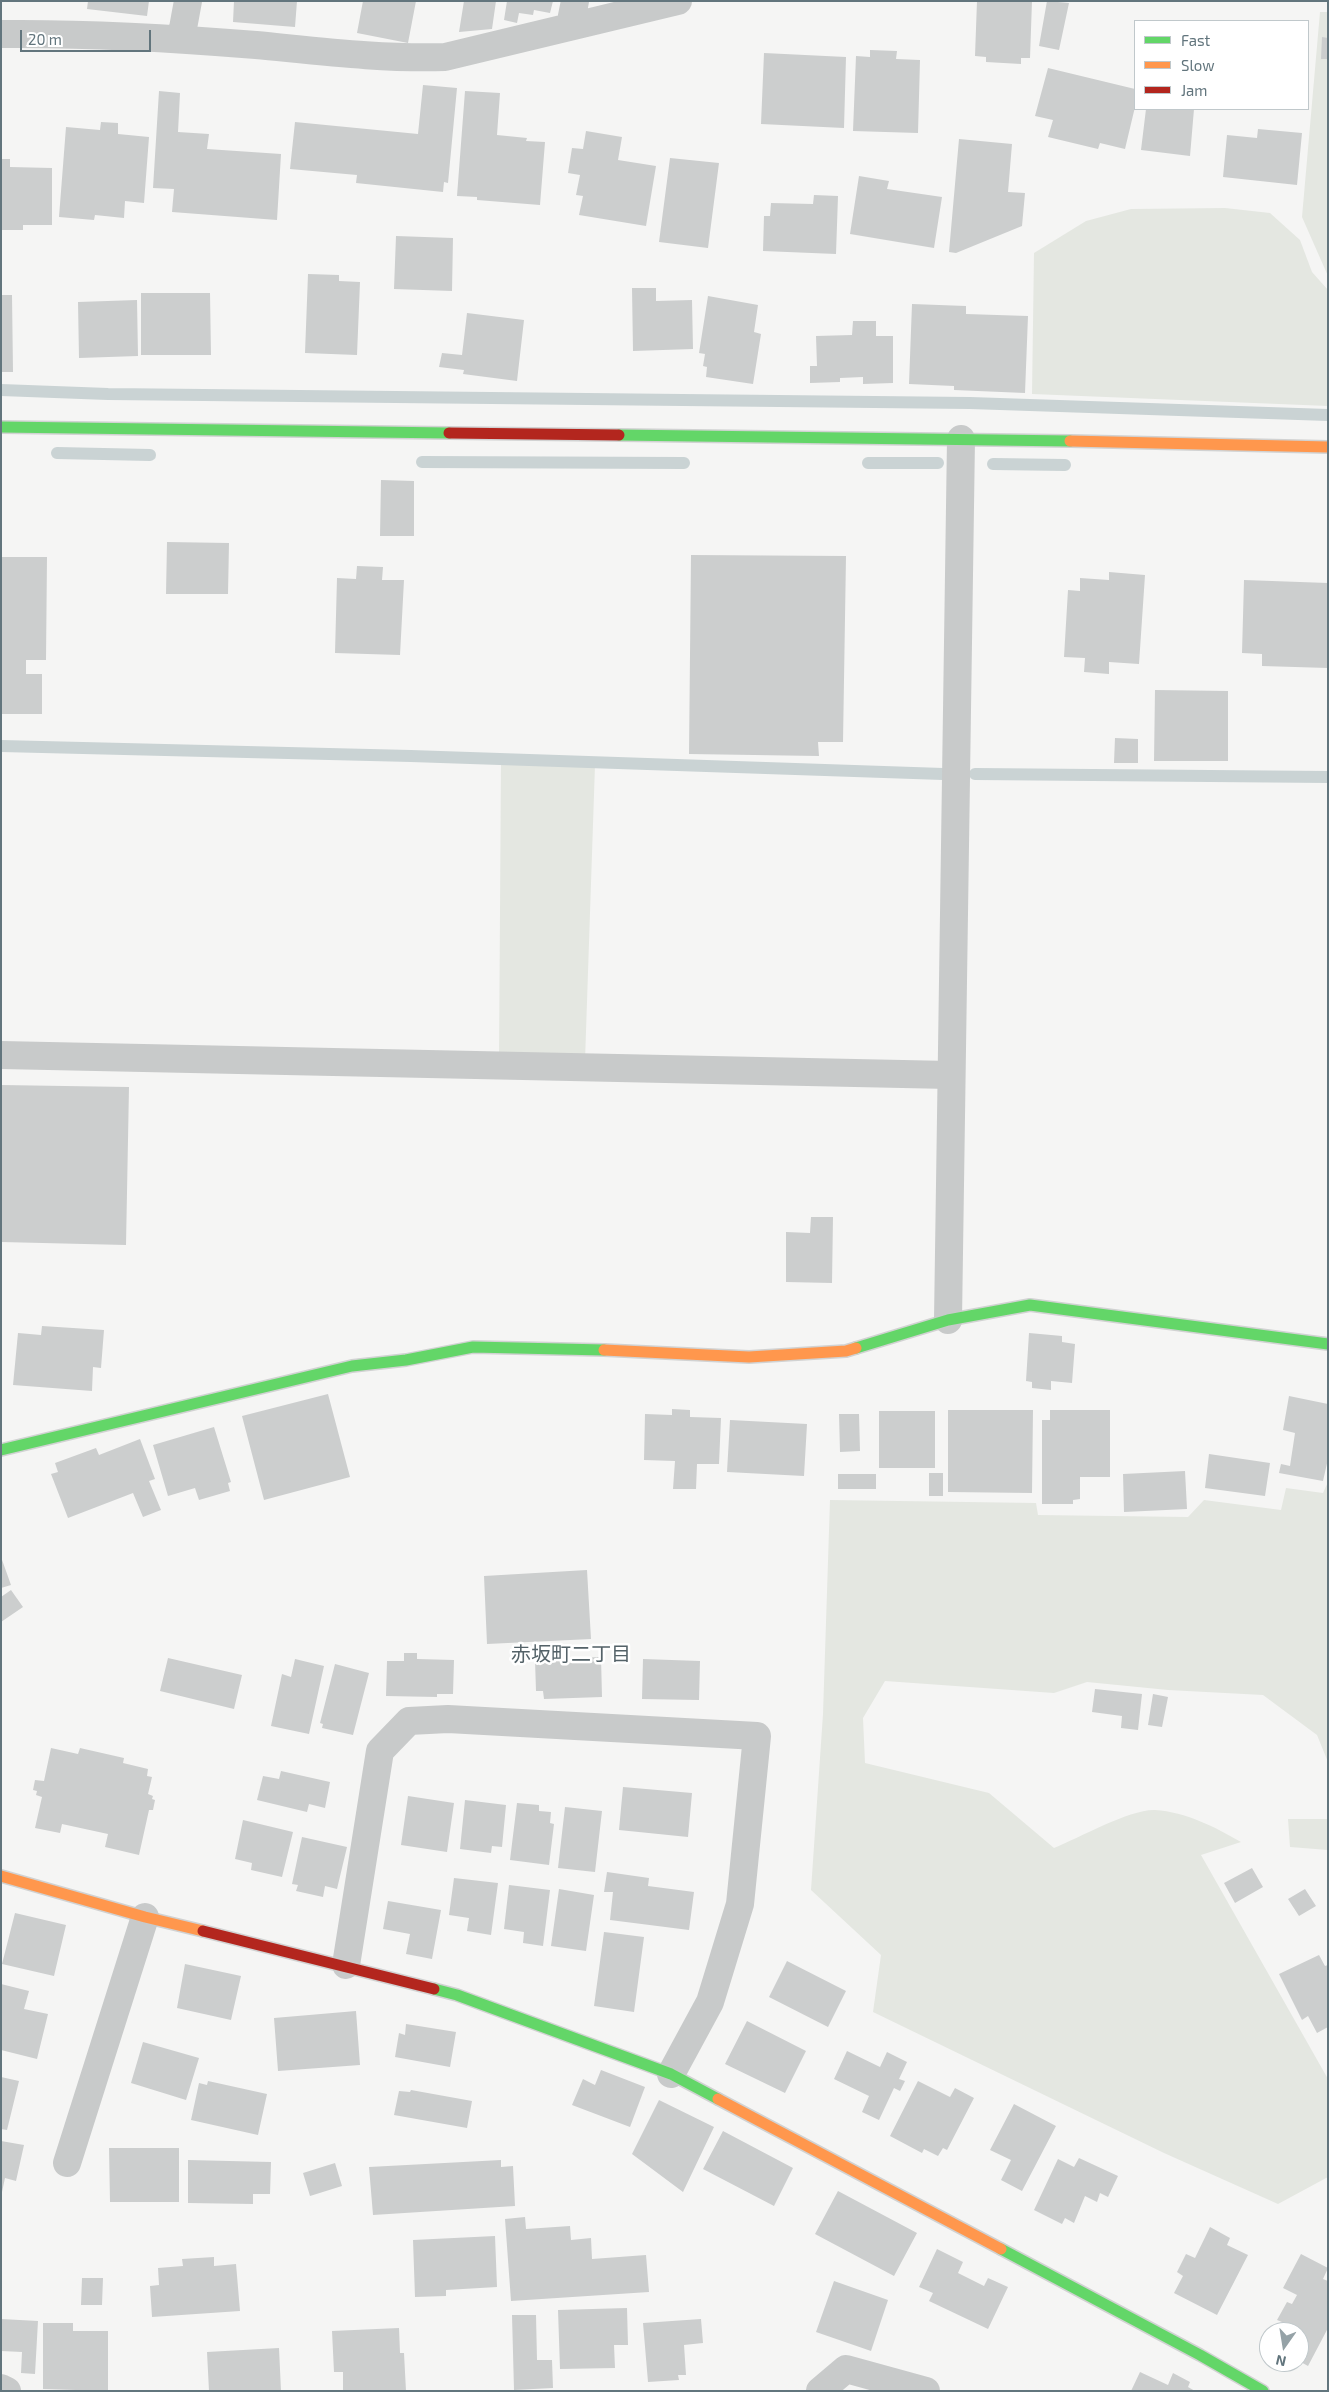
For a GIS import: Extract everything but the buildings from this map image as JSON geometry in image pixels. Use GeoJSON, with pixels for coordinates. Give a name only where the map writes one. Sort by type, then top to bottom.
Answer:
{"type":"FeatureCollection","features":[{"type":"Feature","properties":{"kind":"street"},"geometry":{"type":"LineString","coordinates":[[181,39],[188,1]]}},
{"type":"Feature","properties":{"kind":"street"},"geometry":{"type":"LineString","coordinates":[[1,34],[66,33],[181,39],[406,58],[445,57],[572,14],[678,1]]}},
{"type":"Feature","properties":{"kind":"street"},"geometry":{"type":"LineString","coordinates":[[1,427],[961,439],[1328,447]]}},
{"type":"Feature","properties":{"kind":"street"},"geometry":{"type":"LineString","coordinates":[[948,1320],[950,1075],[961,439]]}},
{"type":"Feature","properties":{"kind":"street"},"geometry":{"type":"LineString","coordinates":[[1,1055],[950,1075]]}},
{"type":"Feature","properties":{"kind":"street"},"geometry":{"type":"LineString","coordinates":[[1,1450],[352,1366],[406,1360],[473,1347],[555,1347],[749,1357],[846,1351],[948,1320],[1030,1305],[1328,1344]]}},
{"type":"Feature","properties":{"kind":"street"},"geometry":{"type":"LineString","coordinates":[[346,1965],[380,1750],[409,1721],[448,1719],[757,1736],[740,1904],[710,2002],[671,2074]]}},
{"type":"Feature","properties":{"kind":"street"},"geometry":{"type":"LineString","coordinates":[[1,1876],[145,1917],[346,1965],[457,1995],[671,2074],[1192,2350],[1263,2391]]}},
{"type":"Feature","properties":{"kind":"street"},"geometry":{"type":"LineString","coordinates":[[67,2163],[145,1917]]}},
{"type":"Feature","properties":{"kind":"street"},"geometry":{"type":"LineString","coordinates":[[820,2391],[846,2369],[926,2391]]}},
{"type":"Feature","properties":{"kind":"street"},"geometry":{"type":"LineString","coordinates":[[1,2388],[7,2391]]}},
{"type":"Feature","properties":{"kind":"shaded area"},"geometry":{"type":"Polygon","coordinates":[[[1320,12],[1328,12],[1328,276],[1302,217],[1320,12]]]}},
{"type":"Feature","properties":{"kind":"shaded area"},"geometry":{"type":"Polygon","coordinates":[[[1225,208],[1270,213],[1300,240],[1312,272],[1328,290],[1328,406],[1032,394],[1034,253],[1086,221],[1131,209],[1225,208]]]}},
{"type":"Feature","properties":{"kind":"shaded area"},"geometry":{"type":"Polygon","coordinates":[[[501,763],[595,765],[585,1061],[499,1060],[501,763]]]}},
{"type":"Feature","properties":{"kind":"shaded area"},"geometry":{"type":"Polygon","coordinates":[[[1328,1482],[1328,1762],[1317,1735],[1263,1695],[1168,1690],[1087,1682],[1054,1693],[885,1681],[863,1718],[865,1763],[989,1793],[1054,1848],[1132,1814],[1155,1810],[1189,1817],[1241,1842],[1201,1855],[1328,2079],[1328,2177],[1278,2204],[1164,2153],[873,2012],[881,1955],[811,1890],[823,1714],[830,1500],[1036,1503],[1038,1515],[1188,1517],[1204,1500],[1281,1510],[1286,1488],[1323,1493],[1328,1482]]]}},
{"type":"Feature","properties":{"kind":"shaded area"},"geometry":{"type":"Polygon","coordinates":[[[1288,1819],[1328,1819],[1328,1850],[1290,1847],[1288,1819]]]}},
{"type":"Feature","properties":{"kind":"waterway"},"geometry":{"type":"LineString","coordinates":[[1,390],[108,394],[970,403],[1328,415]]}},
{"type":"Feature","properties":{"kind":"waterway"},"geometry":{"type":"LineString","coordinates":[[57,453],[150,455]]}},
{"type":"Feature","properties":{"kind":"waterway"},"geometry":{"type":"LineString","coordinates":[[422,462],[684,463]]}},
{"type":"Feature","properties":{"kind":"waterway"},"geometry":{"type":"LineString","coordinates":[[868,463],[938,463]]}},
{"type":"Feature","properties":{"kind":"waterway"},"geometry":{"type":"LineString","coordinates":[[993,464],[1065,465]]}},
{"type":"Feature","properties":{"kind":"waterway"},"geometry":{"type":"LineString","coordinates":[[1,746],[411,756],[943,774]]}},
{"type":"Feature","properties":{"kind":"waterway"},"geometry":{"type":"LineString","coordinates":[[975,774],[1328,777]]}},
{"type":"Feature","properties":{"kind":"traffic: fast"},"geometry":{"type":"LineString","coordinates":[[1,427],[449,433]]}},
{"type":"Feature","properties":{"kind":"traffic: fast"},"geometry":{"type":"LineString","coordinates":[[619,435],[1070,441]]}},
{"type":"Feature","properties":{"kind":"traffic: fast"},"geometry":{"type":"LineString","coordinates":[[856,1348],[948,1320],[1030,1305],[1328,1344]]}},
{"type":"Feature","properties":{"kind":"traffic: fast"},"geometry":{"type":"LineString","coordinates":[[1,1450],[352,1366],[406,1360],[473,1347],[604,1350]]}},
{"type":"Feature","properties":{"kind":"traffic: fast"},"geometry":{"type":"LineString","coordinates":[[434,1989],[457,1995],[671,2074],[718,2099]]}},
{"type":"Feature","properties":{"kind":"traffic: fast"},"geometry":{"type":"LineString","coordinates":[[1001,2249],[1200,2355],[1263,2391]]}},
{"type":"Feature","properties":{"kind":"traffic: slow"},"geometry":{"type":"LineString","coordinates":[[1070,441],[1328,447]]}},
{"type":"Feature","properties":{"kind":"traffic: slow"},"geometry":{"type":"LineString","coordinates":[[604,1350],[749,1357],[846,1351],[856,1348]]}},
{"type":"Feature","properties":{"kind":"traffic: slow"},"geometry":{"type":"LineString","coordinates":[[1,1876],[145,1917],[203,1931]]}},
{"type":"Feature","properties":{"kind":"traffic: slow"},"geometry":{"type":"LineString","coordinates":[[718,2099],[1001,2249]]}},
{"type":"Feature","properties":{"kind":"traffic: jam"},"geometry":{"type":"LineString","coordinates":[[449,433],[619,435]]}},
{"type":"Feature","properties":{"kind":"traffic: jam"},"geometry":{"type":"LineString","coordinates":[[203,1931],[434,1989]]}},
{"type":"Feature","properties":{"kind":"district","name":"赤坂町二丁目"},"geometry":{"type":"Point","coordinates":[571,1654]}}]}
